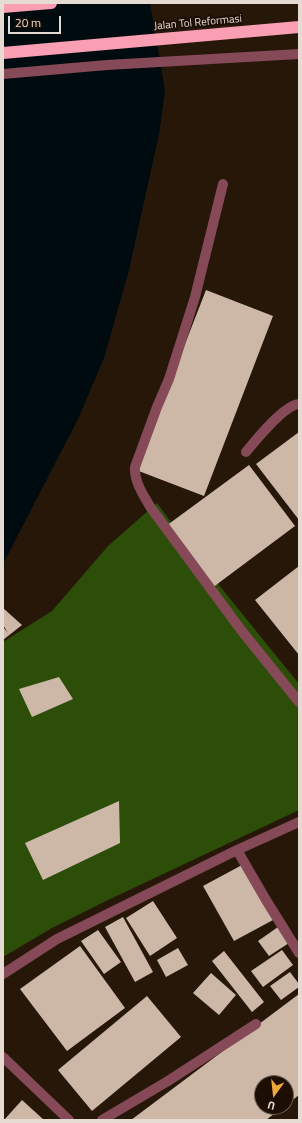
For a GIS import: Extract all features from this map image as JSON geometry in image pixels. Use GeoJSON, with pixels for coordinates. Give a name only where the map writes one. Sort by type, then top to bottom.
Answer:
{"type":"FeatureCollection","features":[{"type":"Feature","properties":{"kind":"highway"},"geometry":{"type":"LineString","coordinates":[[3,7],[51,3]]}},
{"type":"Feature","properties":{"kind":"highway","name":"Jalan Tol Reformasi"},"geometry":{"type":"LineString","coordinates":[[3,53],[299,27]]}},
{"type":"Feature","properties":{"kind":"street"},"geometry":{"type":"LineString","coordinates":[[3,74],[107,65],[299,54]]}},
{"type":"Feature","properties":{"kind":"street"},"geometry":{"type":"LineString","coordinates":[[223,184],[195,297],[169,379],[144,441],[135,467],[135,472],[142,494],[151,508],[241,630],[299,702]]}},
{"type":"Feature","properties":{"kind":"street"},"geometry":{"type":"LineString","coordinates":[[246,452],[282,413],[292,406],[299,404]]}},
{"type":"Feature","properties":{"kind":"street"},"geometry":{"type":"LineString","coordinates":[[3,974],[57,939],[237,850],[299,822]]}},
{"type":"Feature","properties":{"kind":"street"},"geometry":{"type":"LineString","coordinates":[[237,850],[299,953]]}},
{"type":"Feature","properties":{"kind":"street"},"geometry":{"type":"LineString","coordinates":[[102,1120],[168,1081],[256,1024]]}},
{"type":"Feature","properties":{"kind":"street"},"geometry":{"type":"LineString","coordinates":[[3,1057],[69,1120]]}},
{"type":"Feature","properties":{"kind":"green space"},"geometry":{"type":"Polygon","coordinates":[[[157,503],[197,558],[299,684],[299,810],[106,901],[52,928],[3,957],[3,642],[52,611],[108,546],[157,503]]]}},
{"type":"Feature","properties":{"kind":"shaded area"},"geometry":{"type":"Polygon","coordinates":[[[3,3],[150,3],[165,91],[159,134],[129,270],[104,358],[78,419],[3,564],[3,3]]]}},
{"type":"Feature","properties":{"kind":"building"},"geometry":{"type":"Polygon","coordinates":[[[206,290],[273,316],[204,496],[136,470],[206,290]]]}},
{"type":"Feature","properties":{"kind":"building"},"geometry":{"type":"Polygon","coordinates":[[[299,432],[299,520],[256,464],[299,432]]]}},
{"type":"Feature","properties":{"kind":"building"},"geometry":{"type":"Polygon","coordinates":[[[249,465],[295,526],[212,588],[166,526],[249,465]]]}},
{"type":"Feature","properties":{"kind":"building"},"geometry":{"type":"Polygon","coordinates":[[[299,566],[299,655],[255,600],[299,566]]]}},
{"type":"Feature","properties":{"kind":"building"},"geometry":{"type":"Polygon","coordinates":[[[3,608],[22,625],[3,640],[3,627],[8,633],[3,625],[3,608]]]}},
{"type":"Feature","properties":{"kind":"building"},"geometry":{"type":"Polygon","coordinates":[[[59,677],[73,699],[32,717],[19,689],[59,677]]]}},
{"type":"Feature","properties":{"kind":"building"},"geometry":{"type":"Polygon","coordinates":[[[119,801],[120,843],[43,880],[25,843],[119,801]]]}},
{"type":"Feature","properties":{"kind":"building"},"geometry":{"type":"Polygon","coordinates":[[[242,865],[273,920],[234,941],[203,886],[242,865]]]}},
{"type":"Feature","properties":{"kind":"building"},"geometry":{"type":"Polygon","coordinates":[[[153,901],[177,938],[150,956],[126,918],[153,901]]]}},
{"type":"Feature","properties":{"kind":"building"},"geometry":{"type":"Polygon","coordinates":[[[123,917],[153,972],[135,982],[105,927],[123,917]]]}},
{"type":"Feature","properties":{"kind":"building"},"geometry":{"type":"Polygon","coordinates":[[[278,927],[289,943],[269,956],[258,941],[278,927]]]}},
{"type":"Feature","properties":{"kind":"building"},"geometry":{"type":"Polygon","coordinates":[[[98,930],[121,962],[104,974],[81,941],[98,930]]]}},
{"type":"Feature","properties":{"kind":"building"},"geometry":{"type":"Polygon","coordinates":[[[80,946],[125,1008],[67,1051],[20,989],[80,946]]]}},
{"type":"Feature","properties":{"kind":"building"},"geometry":{"type":"Polygon","coordinates":[[[178,948],[188,965],[166,977],[157,960],[178,948]]]}},
{"type":"Feature","properties":{"kind":"building"},"geometry":{"type":"Polygon","coordinates":[[[282,950],[293,965],[263,987],[251,971],[282,950]]]}},
{"type":"Feature","properties":{"kind":"building"},"geometry":{"type":"Polygon","coordinates":[[[224,951],[264,1002],[252,1012],[212,961],[224,951]]]}},
{"type":"Feature","properties":{"kind":"building"},"geometry":{"type":"Polygon","coordinates":[[[290,972],[299,984],[299,987],[281,1000],[270,986],[290,972]]]}},
{"type":"Feature","properties":{"kind":"building"},"geometry":{"type":"Polygon","coordinates":[[[211,973],[236,995],[219,1015],[193,993],[211,973]]]}},
{"type":"Feature","properties":{"kind":"building"},"geometry":{"type":"Polygon","coordinates":[[[299,994],[299,1095],[294,1099],[294,1075],[254,1075],[254,1115],[273,1115],[266,1120],[131,1120],[299,994]]]}},
{"type":"Feature","properties":{"kind":"building"},"geometry":{"type":"Polygon","coordinates":[[[147,996],[181,1037],[92,1111],[58,1070],[147,996]]]}},
{"type":"Feature","properties":{"kind":"building"},"geometry":{"type":"Polygon","coordinates":[[[22,1100],[44,1120],[4,1120],[22,1100]]]}}]}
